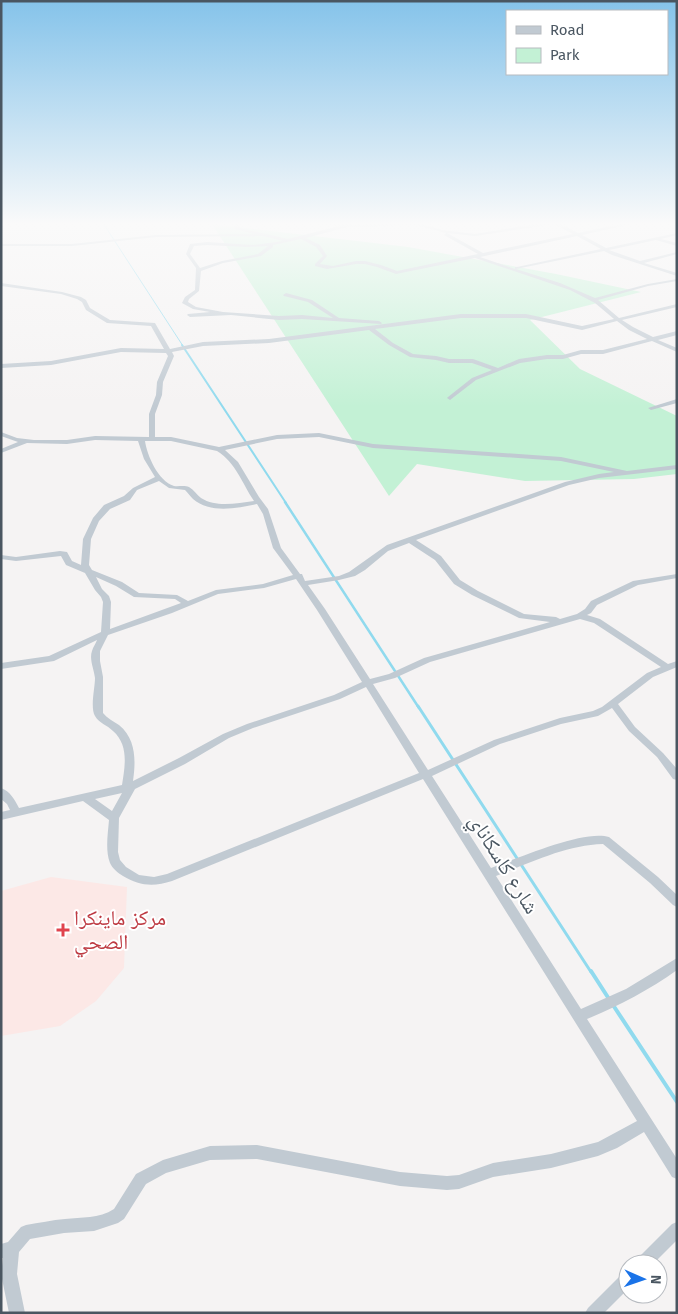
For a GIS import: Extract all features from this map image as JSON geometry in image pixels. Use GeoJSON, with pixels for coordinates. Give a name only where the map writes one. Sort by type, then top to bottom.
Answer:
{"type":"FeatureCollection","features":[{"type":"Feature","properties":{"kind":"street"},"geometry":{"type":"LineString","coordinates":[[3,284],[62,293],[79,298],[84,301],[88,309],[109,322],[153,324],[171,356],[160,382],[159,395],[152,414],[152,438]]}},
{"type":"Feature","properties":{"kind":"street"},"geometry":{"type":"LineString","coordinates":[[197,284],[196,291],[187,298],[185,303],[195,308],[221,313]]}},
{"type":"Feature","properties":{"kind":"street"},"geometry":{"type":"LineString","coordinates":[[562,284],[594,300],[612,312],[626,326],[677,350]]}},
{"type":"Feature","properties":{"kind":"street"},"geometry":{"type":"LineString","coordinates":[[594,300],[656,284]]}},
{"type":"Feature","properties":{"kind":"street"},"geometry":{"type":"LineString","coordinates":[[286,295],[310,301],[332,317],[343,321]]}},
{"type":"Feature","properties":{"kind":"street"},"geometry":{"type":"LineString","coordinates":[[1,366],[51,363],[121,350],[168,351],[203,344],[269,341],[461,316],[520,316],[580,328],[677,305]]}},
{"type":"Feature","properties":{"kind":"street"},"geometry":{"type":"LineString","coordinates":[[190,314],[221,313],[396,325]]}},
{"type":"Feature","properties":{"kind":"street"},"geometry":{"type":"LineString","coordinates":[[357,322],[371,328],[391,344],[412,356],[449,361],[473,361],[499,370]]}},
{"type":"Feature","properties":{"kind":"street"},"geometry":{"type":"LineString","coordinates":[[450,398],[474,379],[528,359],[603,352],[677,332]]}},
{"type":"Feature","properties":{"kind":"street"},"geometry":{"type":"LineString","coordinates":[[651,408],[677,401]]}},
{"type":"Feature","properties":{"kind":"street"},"geometry":{"type":"LineString","coordinates":[[2,435],[25,442],[52,442],[95,438],[171,439],[219,449],[277,437],[319,435],[372,446],[561,459],[628,473]]}},
{"type":"Feature","properties":{"kind":"street"},"geometry":{"type":"LineString","coordinates":[[141,438],[147,460],[160,478],[171,487],[188,488],[198,499],[217,506],[227,507],[259,502]]}},
{"type":"Feature","properties":{"kind":"street"},"geometry":{"type":"LineString","coordinates":[[1,451],[25,442]]}},
{"type":"Feature","properties":{"kind":"street","name":"شارع كاسكاناي"},"geometry":{"type":"LineString","coordinates":[[219,449],[225,452],[242,471],[252,492],[267,515],[271,538],[276,548],[301,580],[368,683],[677,1172]]}},
{"type":"Feature","properties":{"kind":"street"},"geometry":{"type":"LineString","coordinates":[[1,666],[51,659],[105,633],[216,592],[345,576],[356,572],[380,552],[567,483],[677,467]]}},
{"type":"Feature","properties":{"kind":"street"},"geometry":{"type":"LineString","coordinates":[[160,478],[135,489],[127,498],[107,508],[99,516],[87,539],[85,565],[105,596],[105,633],[96,652],[99,677],[98,712],[100,717],[120,732],[129,745],[131,756],[129,787],[114,818],[113,852],[115,862],[122,870],[137,879],[154,881],[168,878],[425,775],[497,742],[560,721],[594,714],[613,703],[650,675],[672,666]]}},
{"type":"Feature","properties":{"kind":"street"},"geometry":{"type":"LineString","coordinates":[[412,541],[438,558],[457,582],[475,593],[522,616],[566,620]]}},
{"type":"Feature","properties":{"kind":"street"},"geometry":{"type":"LineString","coordinates":[[1,557],[16,559],[64,554],[69,563],[119,584],[137,595],[178,597],[187,604]]}},
{"type":"Feature","properties":{"kind":"street"},"geometry":{"type":"LineString","coordinates":[[1,816],[129,787],[182,761],[226,736],[337,697],[427,660],[580,616],[588,611],[594,603],[636,583],[677,576]]}},
{"type":"Feature","properties":{"kind":"street"},"geometry":{"type":"LineString","coordinates":[[588,611],[597,621]]}},
{"type":"Feature","properties":{"kind":"street"},"geometry":{"type":"LineString","coordinates":[[580,616],[597,621],[672,666]]}},
{"type":"Feature","properties":{"kind":"street"},"geometry":{"type":"LineString","coordinates":[[613,703],[632,729],[660,755],[677,776]]}},
{"type":"Feature","properties":{"kind":"street"},"geometry":{"type":"LineString","coordinates":[[1,792],[11,802],[16,812]]}},
{"type":"Feature","properties":{"kind":"street"},"geometry":{"type":"LineString","coordinates":[[86,798],[114,818]]}},
{"type":"Feature","properties":{"kind":"street"},"geometry":{"type":"LineString","coordinates":[[488,874],[574,845],[597,839],[605,840],[654,880],[677,902]]}},
{"type":"Feature","properties":{"kind":"street"},"geometry":{"type":"LineString","coordinates":[[579,1016],[602,1007],[650,982],[677,963]]}},
{"type":"Feature","properties":{"kind":"street"},"geometry":{"type":"LineString","coordinates":[[17,1313],[9,1274],[7,1250],[26,1232],[64,1226],[94,1224],[120,1214],[141,1180],[163,1167],[210,1153],[257,1152],[400,1179],[447,1183],[459,1182],[493,1170],[551,1161],[598,1149],[647,1123]]}},
{"type":"Feature","properties":{"kind":"street"},"geometry":{"type":"LineString","coordinates":[[652,1254],[677,1229]]}},
{"type":"Feature","properties":{"kind":"street"},"geometry":{"type":"LineString","coordinates":[[593,1313],[618,1288]]}},
{"type":"Feature","properties":{"kind":"shaded area","name":"مركز ماينكرا الصحي"},"geometry":{"type":"Polygon","coordinates":[[[51,877],[127,887],[124,968],[96,1001],[60,1026],[1,1036],[1,891],[51,877]]]}},
{"type":"Feature","properties":{"kind":"green space"},"geometry":{"type":"Polygon","coordinates":[[[251,284],[605,284],[641,292],[530,320],[580,369],[677,416],[677,474],[634,479],[525,481],[417,464],[389,496],[251,284]]]}},
{"type":"Feature","properties":{"kind":"waterway"},"geometry":{"type":"LineString","coordinates":[[143,284],[183,346]]}},
{"type":"Feature","properties":{"kind":"waterway"},"geometry":{"type":"LineString","coordinates":[[182,345],[286,503]]}},
{"type":"Feature","properties":{"kind":"waterway"},"geometry":{"type":"LineString","coordinates":[[285,502],[419,708]]}},
{"type":"Feature","properties":{"kind":"waterway"},"geometry":{"type":"LineString","coordinates":[[418,706],[591,972]]}},
{"type":"Feature","properties":{"kind":"waterway"},"geometry":{"type":"LineString","coordinates":[[591,971],[609,999]]}},
{"type":"Feature","properties":{"kind":"waterway"},"geometry":{"type":"LineString","coordinates":[[613,1005],[677,1102]]}},
{"type":"Feature","properties":{"kind":"place","name":"مركز ماينكرا الصحي"},"geometry":{"type":"Point","coordinates":[63,930]}}]}
